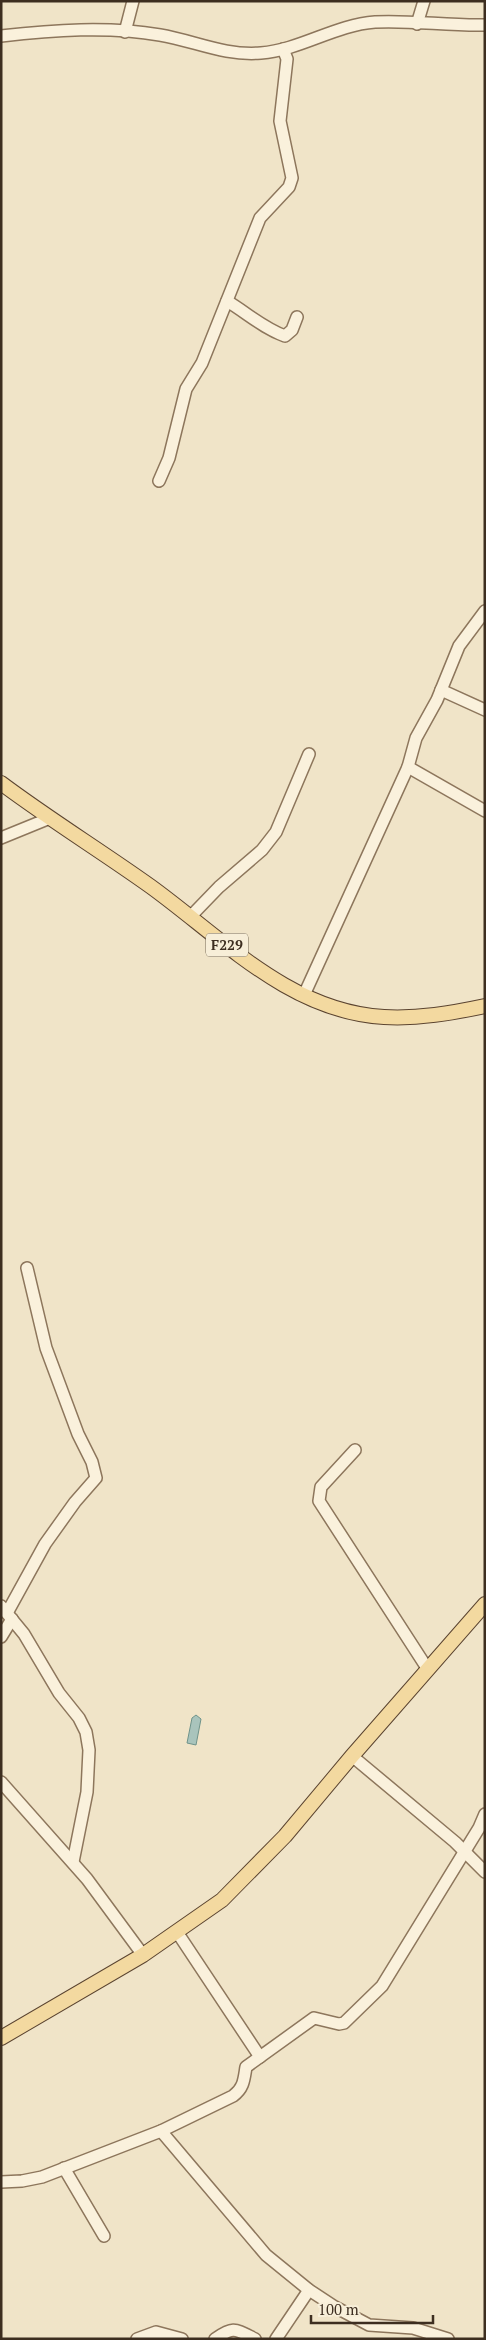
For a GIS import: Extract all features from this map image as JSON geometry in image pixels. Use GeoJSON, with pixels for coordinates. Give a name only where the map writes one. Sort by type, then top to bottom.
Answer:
{"type":"FeatureCollection","features":[{"type":"Feature","properties":{"kind":"main road","name":"F229"},"geometry":{"type":"LineString","coordinates":[[1,782],[191,916],[262,971],[284,986],[304,996],[356,1014],[384,1017],[452,1013],[485,1006]]}},
{"type":"Feature","properties":{"kind":"main road"},"geometry":{"type":"LineString","coordinates":[[1,2038],[143,1954],[178,1932],[222,1900],[268,1855],[427,1668],[485,1604]]}},
{"type":"Feature","properties":{"kind":"street"},"geometry":{"type":"LineString","coordinates":[[125,32],[133,1]]}},
{"type":"Feature","properties":{"kind":"street"},"geometry":{"type":"LineString","coordinates":[[417,24],[424,1]]}},
{"type":"Feature","properties":{"kind":"street"},"geometry":{"type":"LineString","coordinates":[[1,36],[79,30],[125,32],[162,35],[200,47],[239,53],[261,53],[283,49],[353,26],[375,22],[485,25]]}},
{"type":"Feature","properties":{"kind":"street"},"geometry":{"type":"LineString","coordinates":[[159,481],[169,458],[186,389],[202,363],[260,218],[289,187],[292,178],[290,159],[280,121],[287,59],[283,49]]}},
{"type":"Feature","properties":{"kind":"street"},"geometry":{"type":"LineString","coordinates":[[227,301],[253,316],[264,327],[285,336],[292,330],[297,317]]}},
{"type":"Feature","properties":{"kind":"street"},"geometry":{"type":"LineString","coordinates":[[304,996],[408,767],[416,738],[441,690],[458,646],[485,611]]}},
{"type":"Feature","properties":{"kind":"street"},"geometry":{"type":"LineString","coordinates":[[441,690],[485,710]]}},
{"type":"Feature","properties":{"kind":"street"},"geometry":{"type":"LineString","coordinates":[[191,916],[219,887],[262,850],[276,832],[309,754]]}},
{"type":"Feature","properties":{"kind":"street"},"geometry":{"type":"LineString","coordinates":[[408,767],[485,811]]}},
{"type":"Feature","properties":{"kind":"street"},"geometry":{"type":"LineString","coordinates":[[1,838],[50,818]]}},
{"type":"Feature","properties":{"kind":"street"},"geometry":{"type":"LineString","coordinates":[[1,1637],[7,1613],[45,1544],[75,1502],[96,1478],[92,1462],[78,1434],[51,1363],[41,1332],[27,1268]]}},
{"type":"Feature","properties":{"kind":"street"},"geometry":{"type":"LineString","coordinates":[[356,1450],[321,1487],[319,1501],[427,1668]]}},
{"type":"Feature","properties":{"kind":"street"},"geometry":{"type":"LineString","coordinates":[[7,1613],[24,1634],[59,1693],[79,1718],[86,1732],[89,1750],[87,1792],[73,1862]]}},
{"type":"Feature","properties":{"kind":"street"},"geometry":{"type":"LineString","coordinates":[[352,1756],[465,1852],[485,1872]]}},
{"type":"Feature","properties":{"kind":"street"},"geometry":{"type":"LineString","coordinates":[[1,1782],[73,1862],[143,1954]]}},
{"type":"Feature","properties":{"kind":"street"},"geometry":{"type":"LineString","coordinates":[[1,2182],[22,2181],[42,2177],[162,2132],[240,2091],[246,2067],[314,2018],[339,2024],[344,2023],[382,1986],[465,1852],[485,1814]]}},
{"type":"Feature","properties":{"kind":"street"},"geometry":{"type":"LineString","coordinates":[[178,1932],[260,2057]]}},
{"type":"Feature","properties":{"kind":"street"},"geometry":{"type":"LineString","coordinates":[[162,2132],[266,2255],[309,2290],[335,2307],[369,2325],[412,2328],[448,2339]]}},
{"type":"Feature","properties":{"kind":"street"},"geometry":{"type":"LineString","coordinates":[[64,2168],[104,2236]]}},
{"type":"Feature","properties":{"kind":"street"},"geometry":{"type":"LineString","coordinates":[[276,2339],[309,2290]]}},
{"type":"Feature","properties":{"kind":"street"},"geometry":{"type":"LineString","coordinates":[[215,2339],[228,2331],[237,2329],[254,2339]]}},
{"type":"Feature","properties":{"kind":"street"},"geometry":{"type":"LineString","coordinates":[[137,2339],[156,2332],[182,2339]]}},
{"type":"Feature","properties":{"kind":"water"},"geometry":{"type":"Polygon","coordinates":[[[196,1715],[201,1719],[196,1745],[187,1743],[192,1718],[196,1715]]]}}]}
